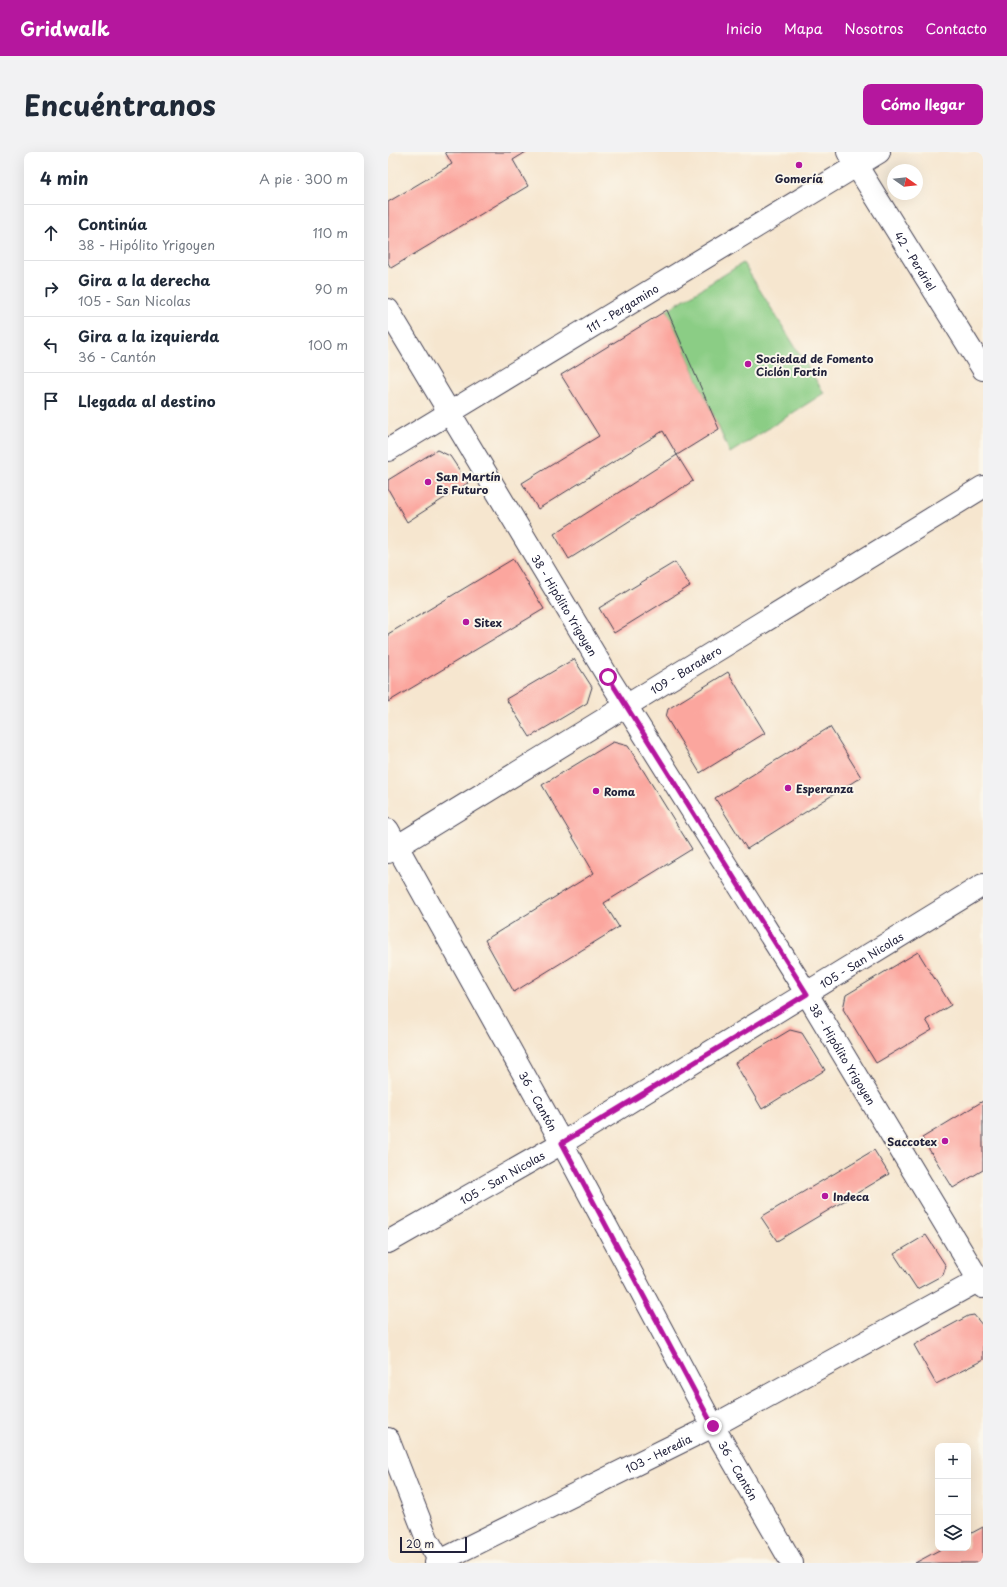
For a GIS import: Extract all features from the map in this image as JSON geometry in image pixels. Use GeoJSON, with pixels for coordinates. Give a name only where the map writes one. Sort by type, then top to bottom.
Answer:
{"type":"FeatureCollection","features":[{"type":"Feature","properties":{"kind":"street","name":"111 - Pergamino"},"geometry":{"type":"LineString","coordinates":[[388,450],[852,159],[879,152]]}},
{"type":"Feature","properties":{"kind":"street","name":"42 - Perdriel"},"geometry":{"type":"LineString","coordinates":[[852,159],[983,369]]}},
{"type":"Feature","properties":{"kind":"street","name":"38 - Hipólito Yrigoyen"},"geometry":{"type":"LineString","coordinates":[[388,310],[626,706],[807,994],[982,1282]]}},
{"type":"Feature","properties":{"kind":"street","name":"109 - Baradero"},"geometry":{"type":"LineString","coordinates":[[391,843],[626,706],[983,487]]}},
{"type":"Feature","properties":{"kind":"street","name":"36 - Cantón"},"geometry":{"type":"LineString","coordinates":[[391,843],[562,1143],[713,1426],[792,1563]]}},
{"type":"Feature","properties":{"kind":"street","name":"105 - San Nicolas"},"geometry":{"type":"LineString","coordinates":[[388,1242],[562,1143],[983,885]]}},
{"type":"Feature","properties":{"kind":"street","name":"103 - Heredia"},"geometry":{"type":"LineString","coordinates":[[439,1562],[713,1426],[982,1282]]}},
{"type":"Feature","properties":{"kind":"street"},"geometry":{"type":"LineString","coordinates":[[388,1439],[427,1539],[439,1562]]}},
{"type":"Feature","properties":{"kind":"green space","name":"Sociedad de Fomento Ciclón Fortin"},"geometry":{"type":"Polygon","coordinates":[[[743,263],[824,393],[730,453],[667,310],[743,263]]]}},
{"type":"Feature","properties":{"kind":"building"},"geometry":{"type":"Polygon","coordinates":[[[445,152],[526,152],[513,160],[528,186],[391,268],[388,263],[388,202],[452,164],[445,152]]]}},
{"type":"Feature","properties":{"kind":"building"},"geometry":{"type":"Polygon","coordinates":[[[667,310],[719,429],[677,455],[663,431],[538,509],[522,483],[599,436],[561,375],[667,310]]]}},
{"type":"Feature","properties":{"kind":"building"},"geometry":{"type":"Polygon","coordinates":[[[437,450],[450,456],[468,483],[407,522],[388,489],[388,480],[437,450]]]}},
{"type":"Feature","properties":{"kind":"building"},"geometry":{"type":"Polygon","coordinates":[[[677,455],[693,481],[569,559],[554,534],[677,455]]]}},
{"type":"Feature","properties":{"kind":"building","name":"Sitex"},"geometry":{"type":"Polygon","coordinates":[[[513,559],[544,609],[388,702],[388,634],[513,559]]]}},
{"type":"Feature","properties":{"kind":"building"},"geometry":{"type":"Polygon","coordinates":[[[675,562],[690,586],[614,633],[599,608],[675,562]]]}},
{"type":"Feature","properties":{"kind":"building"},"geometry":{"type":"Polygon","coordinates":[[[574,659],[592,687],[587,703],[530,737],[506,699],[574,659]]]}},
{"type":"Feature","properties":{"kind":"building"},"geometry":{"type":"Polygon","coordinates":[[[728,672],[765,733],[700,773],[666,717],[668,709],[728,672]]]}},
{"type":"Feature","properties":{"kind":"building","name":"Esperanza"},"geometry":{"type":"Polygon","coordinates":[[[830,727],[861,777],[747,849],[715,798],[830,727]]]}},
{"type":"Feature","properties":{"kind":"building"},"geometry":{"type":"Polygon","coordinates":[[[613,742],[628,746],[692,849],[604,903],[619,927],[514,992],[485,940],[594,873],[542,785],[613,742]]]}},
{"type":"Feature","properties":{"kind":"building"},"geometry":{"type":"Polygon","coordinates":[[[918,952],[951,1005],[926,1020],[932,1030],[876,1063],[843,1009],[846,995],[918,952]]]}},
{"type":"Feature","properties":{"kind":"building"},"geometry":{"type":"Polygon","coordinates":[[[790,1030],[802,1033],[825,1070],[762,1109],[735,1063],[790,1030]]]}},
{"type":"Feature","properties":{"kind":"building"},"geometry":{"type":"Polygon","coordinates":[[[983,1101],[983,1170],[953,1188],[922,1138],[983,1101]]]}},
{"type":"Feature","properties":{"kind":"building","name":"Indeca"},"geometry":{"type":"Polygon","coordinates":[[[874,1150],[889,1174],[777,1241],[761,1217],[874,1150]]]}},
{"type":"Feature","properties":{"kind":"building"},"geometry":{"type":"Polygon","coordinates":[[[926,1235],[946,1266],[943,1275],[917,1289],[894,1254],[926,1235]]]}},
{"type":"Feature","properties":{"kind":"building"},"geometry":{"type":"Polygon","coordinates":[[[974,1315],[983,1326],[983,1360],[936,1384],[914,1345],[968,1316],[974,1315]]]}},
{"type":"Feature","properties":{"kind":"building"},"geometry":{"type":"Polygon","coordinates":[[[983,1527],[983,1560],[978,1563],[915,1563],[937,1551],[971,1551],[971,1533],[983,1527]]]}},
{"type":"Feature","properties":{"kind":"place","name":"Gomería"},"geometry":{"type":"Point","coordinates":[799,165]}},
{"type":"Feature","properties":{"kind":"place","name":"Sociedad de Fomento Ciclón Fortin"},"geometry":{"type":"Point","coordinates":[748,364]}},
{"type":"Feature","properties":{"kind":"place","name":"San Martín Es Futuro"},"geometry":{"type":"Point","coordinates":[428,482]}},
{"type":"Feature","properties":{"kind":"place","name":"Sitex"},"geometry":{"type":"Point","coordinates":[466,622]}},
{"type":"Feature","properties":{"kind":"place","name":"Esperanza"},"geometry":{"type":"Point","coordinates":[788,788]}},
{"type":"Feature","properties":{"kind":"place","name":"Roma"},"geometry":{"type":"Point","coordinates":[596,791]}},
{"type":"Feature","properties":{"kind":"place","name":"Saccotex"},"geometry":{"type":"Point","coordinates":[945,1141]}},
{"type":"Feature","properties":{"kind":"place","name":"Indeca"},"geometry":{"type":"Point","coordinates":[825,1196]}},
{"type":"Feature","properties":{"kind":"route"},"geometry":{"type":"LineString","coordinates":[[608,677],[807,994],[562,1143],[713,1426]]}}]}
